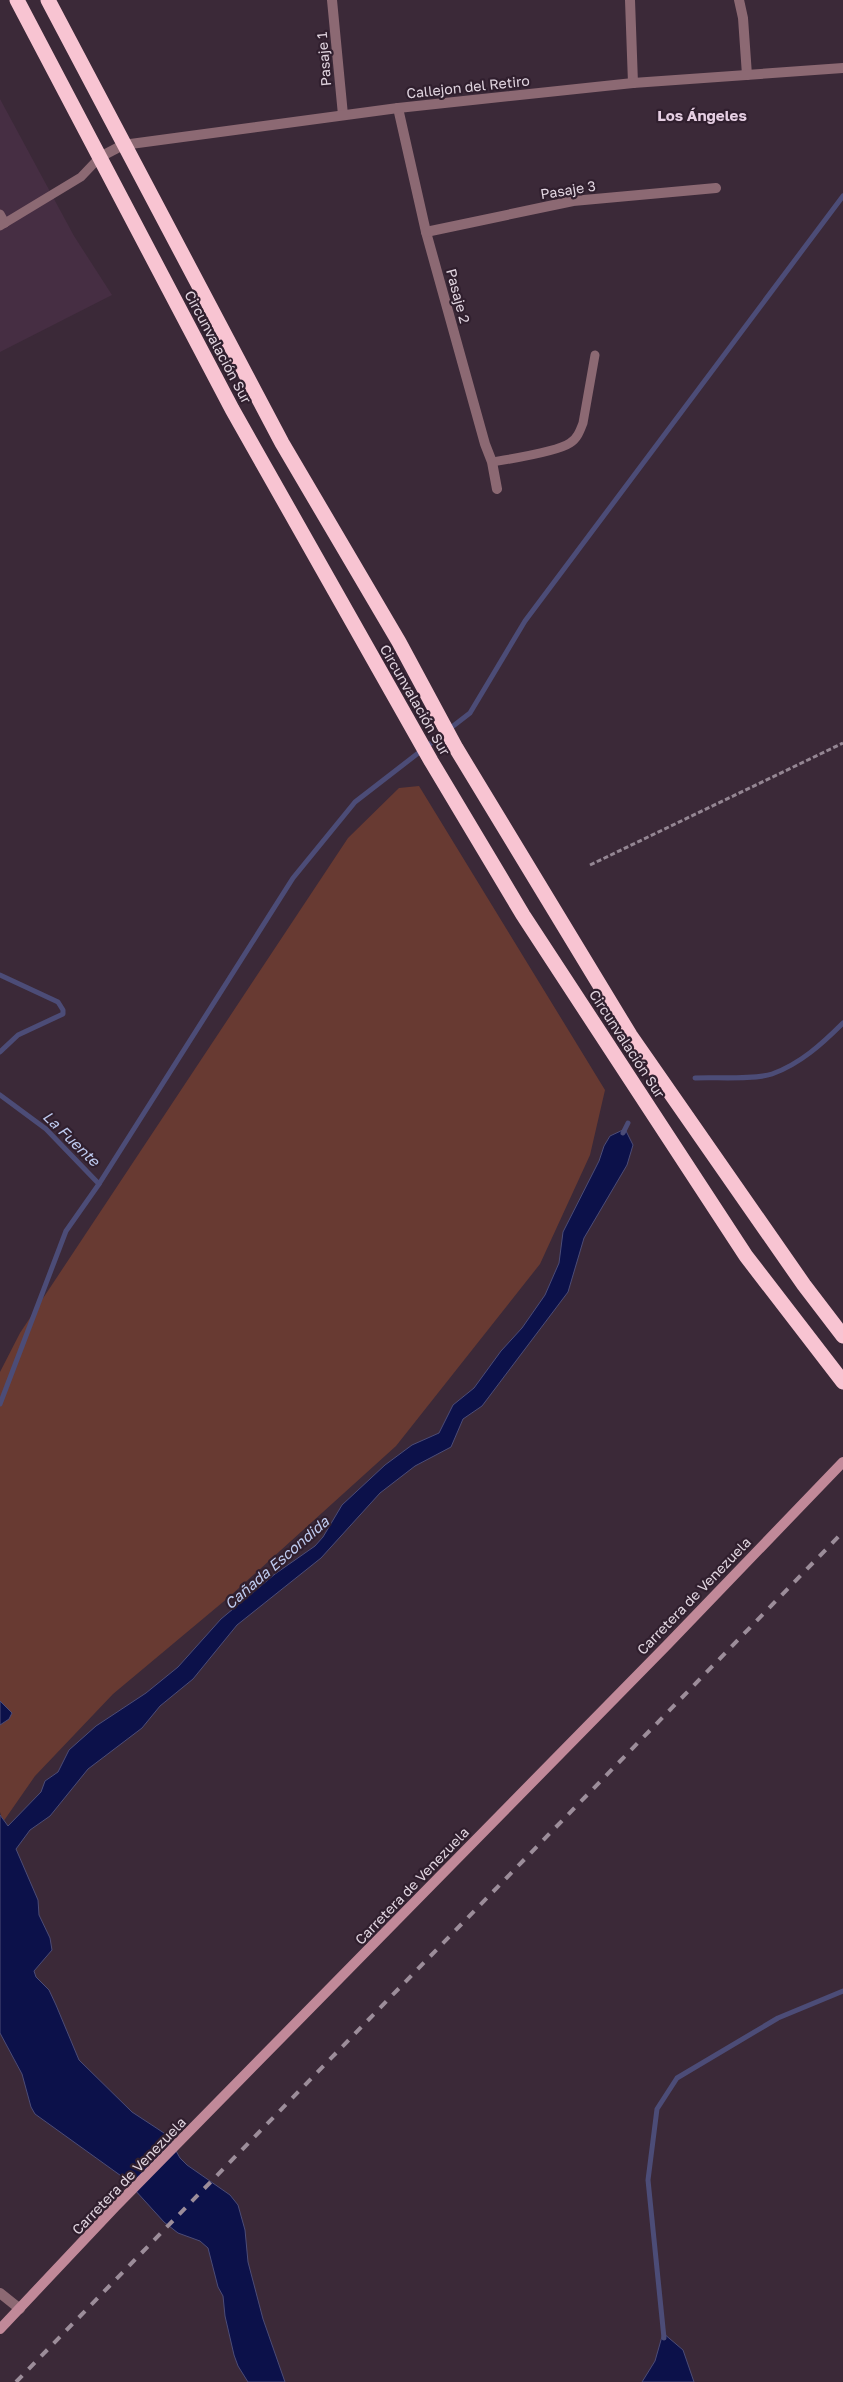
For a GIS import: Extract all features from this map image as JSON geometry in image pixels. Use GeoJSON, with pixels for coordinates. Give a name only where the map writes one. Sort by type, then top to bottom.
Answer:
{"type":"FeatureCollection","features":[{"type":"Feature","properties":{"kind":"highway","name":"Circunvalación Sur"},"geometry":{"type":"LineString","coordinates":[[17,0],[232,409],[416,735],[523,916],[746,1256],[843,1382]]}},
{"type":"Feature","properties":{"kind":"highway","name":"Circunvalación Sur"},"geometry":{"type":"LineString","coordinates":[[48,0],[282,443],[399,642],[456,748],[630,1035],[799,1277],[843,1336]]}},
{"type":"Feature","properties":{"kind":"main road","name":"Carretera de Venezuela"},"geometry":{"type":"LineString","coordinates":[[0,2330],[115,2207],[843,1462]]}},
{"type":"Feature","properties":{"kind":"street","name":"Pasaje 1"},"geometry":{"type":"LineString","coordinates":[[332,0],[342,115]]}},
{"type":"Feature","properties":{"kind":"street"},"geometry":{"type":"LineString","coordinates":[[630,0],[633,83]]}},
{"type":"Feature","properties":{"kind":"street"},"geometry":{"type":"LineString","coordinates":[[738,0],[742,18],[747,75]]}},
{"type":"Feature","properties":{"kind":"street","name":"Callejon del Retiro"},"geometry":{"type":"LineString","coordinates":[[100,157],[124,146],[398,108],[633,83],[843,68]]}},
{"type":"Feature","properties":{"kind":"street","name":"Pasaje 2"},"geometry":{"type":"LineString","coordinates":[[398,108],[426,232],[485,444],[492,462],[497,489]]}},
{"type":"Feature","properties":{"kind":"street","name":"Pasaje 3"},"geometry":{"type":"LineString","coordinates":[[426,232],[573,202],[716,188]]}},
{"type":"Feature","properties":{"kind":"street"},"geometry":{"type":"LineString","coordinates":[[0,2293],[20,2309]]}},
{"type":"Feature","properties":{"kind":"lane"},"geometry":{"type":"LineString","coordinates":[[0,214],[2,225],[81,177],[100,157]]}},
{"type":"Feature","properties":{"kind":"lane"},"geometry":{"type":"LineString","coordinates":[[492,462],[524,457],[570,444],[579,434],[583,423],[595,355]]}},
{"type":"Feature","properties":{"kind":"path"},"geometry":{"type":"LineString","coordinates":[[590,865],[843,743]]}},
{"type":"Feature","properties":{"kind":"shaded area"},"geometry":{"type":"Polygon","coordinates":[[[0,99],[74,236],[112,295],[0,352],[0,99]]]}},
{"type":"Feature","properties":{"kind":"shaded area"},"geometry":{"type":"Polygon","coordinates":[[[419,786],[605,1090],[590,1155],[540,1264],[396,1446],[229,1597],[113,1694],[35,1776],[3,1822],[0,1812],[0,1372],[20,1333],[348,838],[399,788],[419,786]]]}},
{"type":"Feature","properties":{"kind":"shaded area"},"geometry":{"type":"Polygon","coordinates":[[[625,1129],[633,1145],[627,1165],[584,1238],[568,1292],[482,1406],[463,1419],[451,1447],[415,1466],[380,1493],[321,1558],[237,1625],[193,1679],[160,1706],[142,1728],[88,1769],[50,1816],[30,1830],[16,1849],[38,1900],[39,1915],[50,1938],[52,1950],[34,1971],[36,1977],[49,1990],[79,2060],[132,2112],[167,2135],[180,2158],[187,2165],[230,2195],[238,2205],[245,2230],[248,2262],[263,2319],[285,2382],[248,2382],[238,2366],[234,2355],[225,2316],[223,2296],[218,2287],[208,2248],[200,2241],[178,2233],[164,2222],[124,2178],[35,2114],[31,2107],[22,2074],[0,2033],[0,1815],[8,1826],[41,1792],[45,1781],[58,1772],[69,1750],[96,1726],[146,1693],[178,1667],[221,1619],[275,1574],[315,1546],[323,1537],[342,1505],[385,1465],[412,1445],[439,1433],[453,1405],[474,1388],[501,1351],[522,1328],[545,1295],[559,1263],[563,1232],[599,1161],[604,1146],[610,1136],[625,1129]]]}},
{"type":"Feature","properties":{"kind":"shaded area"},"geometry":{"type":"Polygon","coordinates":[[[0,1701],[12,1713],[9,1719],[0,1725],[0,1701]]]}},
{"type":"Feature","properties":{"kind":"shaded area"},"geometry":{"type":"Polygon","coordinates":[[[663,2333],[683,2350],[694,2382],[642,2382],[655,2361],[663,2333]]]}},
{"type":"Feature","properties":{"kind":"waterway"},"geometry":{"type":"LineString","coordinates":[[0,1404],[66,1231],[99,1184],[293,878],[355,802],[470,713],[525,621],[843,196]]}},
{"type":"Feature","properties":{"kind":"waterway","name":"La Fuente"},"geometry":{"type":"LineString","coordinates":[[0,975],[58,1002],[63,1010],[63,1014],[18,1035],[0,1052]]}},
{"type":"Feature","properties":{"kind":"waterway","name":"Cañada Escondida"},"geometry":{"type":"LineString","coordinates":[[695,1078],[745,1078],[772,1074],[792,1065],[810,1053],[843,1023]]}},
{"type":"Feature","properties":{"kind":"waterway","name":"La Fuente"},"geometry":{"type":"LineString","coordinates":[[0,1095],[46,1129],[99,1184]]}},
{"type":"Feature","properties":{"kind":"waterway","name":"Cañada Escondida"},"geometry":{"type":"LineString","coordinates":[[623,1133],[628,1123]]}},
{"type":"Feature","properties":{"kind":"waterway"},"geometry":{"type":"LineString","coordinates":[[664,2338],[648,2180],[657,2109],[677,2078],[778,2018],[843,1991]]}},
{"type":"Feature","properties":{"kind":"railway"},"geometry":{"type":"LineString","coordinates":[[16,2382],[843,1532]]}},
{"type":"Feature","properties":{"kind":"district","name":"Los Ángeles"},"geometry":{"type":"Point","coordinates":[702,116]}}]}
